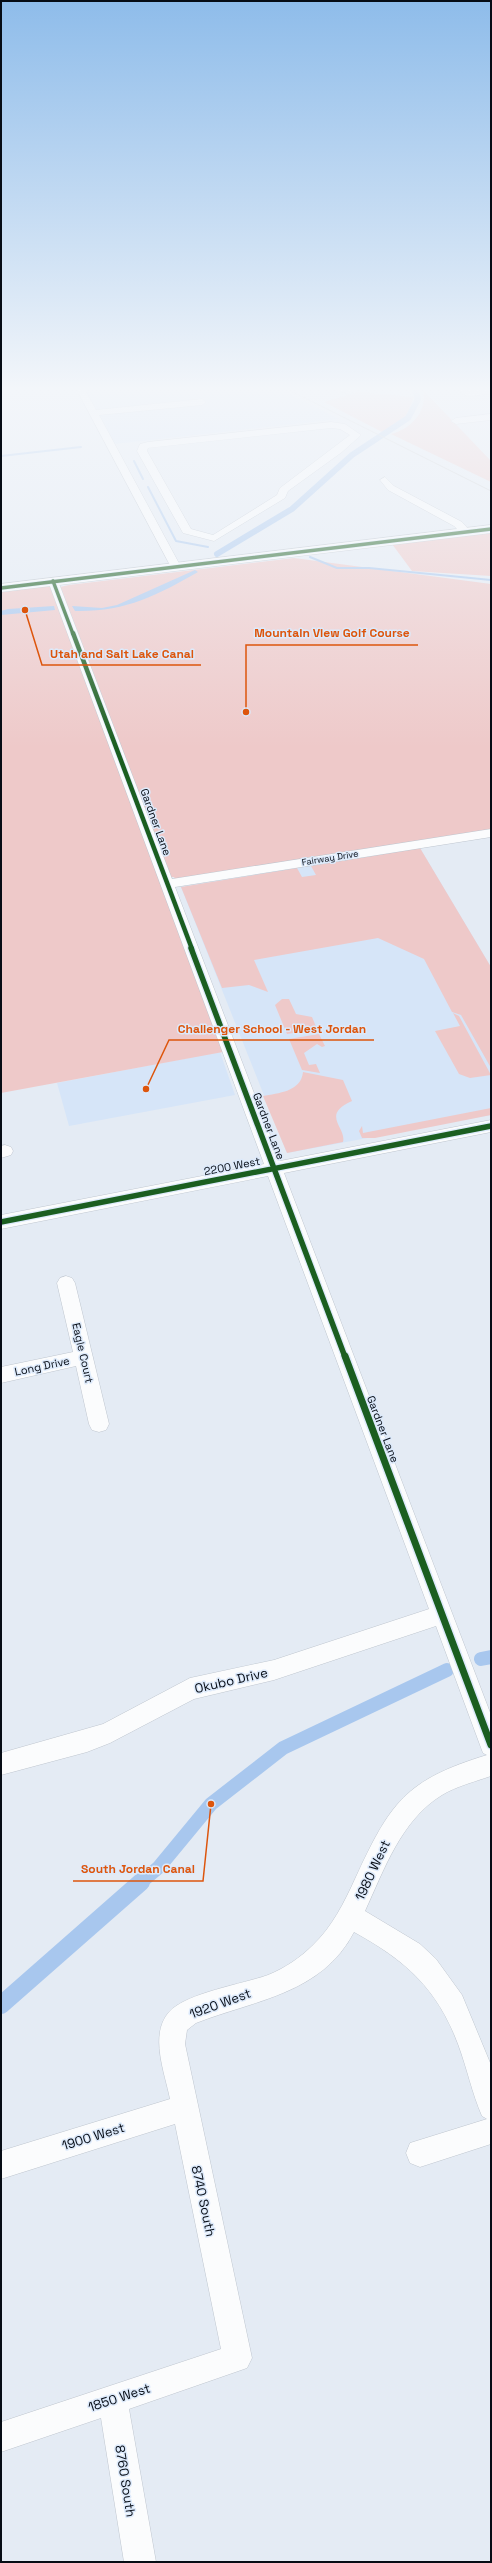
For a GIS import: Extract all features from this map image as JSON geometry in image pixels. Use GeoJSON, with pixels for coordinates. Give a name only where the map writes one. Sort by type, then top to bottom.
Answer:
{"type":"FeatureCollection","features":[{"type":"Feature","properties":{"kind":"main road"},"geometry":{"type":"LineString","coordinates":[[1,588],[491,529]]}},
{"type":"Feature","properties":{"kind":"street"},"geometry":{"type":"LineString","coordinates":[[146,510],[176,567]]}},
{"type":"Feature","properties":{"kind":"street"},"geometry":{"type":"LineString","coordinates":[[175,510],[187,531],[210,538],[219,535],[260,510]]}},
{"type":"Feature","properties":{"kind":"street"},"geometry":{"type":"LineString","coordinates":[[431,510],[458,524],[466,532]]}},
{"type":"Feature","properties":{"kind":"street","name":"Gardner Lane"},"geometry":{"type":"LineString","coordinates":[[53,581],[443,1614],[491,1745]]}},
{"type":"Feature","properties":{"kind":"street","name":"Fairway Drive"},"geometry":{"type":"LineString","coordinates":[[168,884],[491,833]]}},
{"type":"Feature","properties":{"kind":"street","name":"2200 West"},"geometry":{"type":"LineString","coordinates":[[1,1222],[491,1126]]}},
{"type":"Feature","properties":{"kind":"street","name":"Eagle Court"},"geometry":{"type":"LineString","coordinates":[[66,1282],[99,1424]]}},
{"type":"Feature","properties":{"kind":"street","name":"Long Drive"},"geometry":{"type":"LineString","coordinates":[[1,1374],[84,1357]]}},
{"type":"Feature","properties":{"kind":"street","name":"Okubo Drive"},"geometry":{"type":"LineString","coordinates":[[1,1764],[87,1741],[110,1732],[190,1689],[274,1670],[443,1614]]}},
{"type":"Feature","properties":{"kind":"street","name":"1980 West"},"geometry":{"type":"LineString","coordinates":[[264,1988],[290,1978],[312,1964],[332,1944],[351,1917],[385,1841],[399,1818],[420,1797],[444,1782],[491,1765]]}},
{"type":"Feature","properties":{"kind":"street"},"geometry":{"type":"LineString","coordinates":[[351,1917],[412,1954],[436,1980],[455,2007],[470,2040],[491,2107]]}},
{"type":"Feature","properties":{"kind":"street","name":"1920 West"},"geometry":{"type":"LineString","coordinates":[[172,2044],[172,2032],[178,2021],[188,2013],[264,1988]]}},
{"type":"Feature","properties":{"kind":"street","name":"8740 South"},"geometry":{"type":"LineString","coordinates":[[172,2044],[184,2108],[237,2358]]}},
{"type":"Feature","properties":{"kind":"street","name":"1900 West"},"geometry":{"type":"LineString","coordinates":[[1,2165],[184,2108]]}},
{"type":"Feature","properties":{"kind":"street"},"geometry":{"type":"LineString","coordinates":[[420,2153],[491,2131]]}},
{"type":"Feature","properties":{"kind":"street","name":"1850 West"},"geometry":{"type":"LineString","coordinates":[[1,2437],[237,2358]]}},
{"type":"Feature","properties":{"kind":"street","name":"8760 South"},"geometry":{"type":"LineString","coordinates":[[113,2399],[140,2562]]}},
{"type":"Feature","properties":{"kind":"shaded area"},"geometry":{"type":"Polygon","coordinates":[[[491,533],[491,576],[412,571],[392,544],[491,533]]]}},
{"type":"Feature","properties":{"kind":"shaded area"},"geometry":{"type":"Polygon","coordinates":[[[294,558],[491,584],[491,830],[175,879],[174,877],[164,878],[223,1052],[1,1093],[1,592],[50,586],[51,589],[69,585],[294,558]]]}},
{"type":"Feature","properties":{"kind":"shaded area"},"geometry":{"type":"Polygon","coordinates":[[[420,848],[491,967],[491,1115],[287,1153],[181,887],[420,848]]]}},
{"type":"Feature","properties":{"kind":"shaded area"},"geometry":{"type":"Polygon","coordinates":[[[420,848],[491,967],[491,1068],[461,1015],[452,1012],[424,959],[378,938],[254,960],[268,992],[249,985],[222,988],[181,887],[297,868],[302,877],[316,875],[311,866],[420,848]]]}},
{"type":"Feature","properties":{"kind":"shaded area"},"geometry":{"type":"Polygon","coordinates":[[[282,999],[289,999],[296,1014],[312,1017],[317,1029],[287,1034],[275,1005],[282,999]]]}},
{"type":"Feature","properties":{"kind":"shaded area"},"geometry":{"type":"Polygon","coordinates":[[[453,1013],[459,1016],[491,1075],[470,1078],[459,1074],[435,1031],[460,1026],[453,1013]]]}},
{"type":"Feature","properties":{"kind":"shaded area"},"geometry":{"type":"Polygon","coordinates":[[[319,1034],[325,1046],[322,1047],[317,1044],[304,1053],[309,1065],[316,1064],[320,1073],[302,1070],[289,1039],[319,1034]]]}},
{"type":"Feature","properties":{"kind":"shaded area"},"geometry":{"type":"Polygon","coordinates":[[[220,1052],[235,1095],[69,1126],[57,1083],[220,1052]]]}},
{"type":"Feature","properties":{"kind":"shaded area"},"geometry":{"type":"Polygon","coordinates":[[[303,1072],[343,1080],[352,1101],[343,1106],[338,1111],[336,1116],[342,1132],[343,1142],[287,1153],[263,1096],[293,1088],[298,1084],[303,1072]]]}},
{"type":"Feature","properties":{"kind":"shaded area"},"geometry":{"type":"Polygon","coordinates":[[[491,1108],[491,1115],[375,1138],[362,1138],[359,1131],[362,1126],[363,1133],[491,1108]]]}},
{"type":"Feature","properties":{"kind":"water"},"geometry":{"type":"Polygon","coordinates":[[[195,570],[198,572],[140,601],[109,609],[93,611],[75,611],[72,606],[102,608],[117,605],[195,570]]]}},
{"type":"Feature","properties":{"kind":"water"},"geometry":{"type":"Polygon","coordinates":[[[54,606],[55,610],[1,615],[1,611],[8,609],[54,606]]]}},
{"type":"Feature","properties":{"kind":"waterway"},"geometry":{"type":"LineString","coordinates":[[160,510],[176,541],[208,547]]}},
{"type":"Feature","properties":{"kind":"waterway"},"geometry":{"type":"LineString","coordinates":[[217,554],[291,510]]}},
{"type":"Feature","properties":{"kind":"waterway"},"geometry":{"type":"LineString","coordinates":[[310,557],[337,568],[369,568],[491,580]]}},
{"type":"Feature","properties":{"kind":"waterway"},"geometry":{"type":"LineString","coordinates":[[481,1659],[491,1657]]}},
{"type":"Feature","properties":{"kind":"waterway"},"geometry":{"type":"LineString","coordinates":[[140,1883],[159,1867],[211,1804],[283,1748],[447,1670]]}},
{"type":"Feature","properties":{"kind":"waterway"},"geometry":{"type":"LineString","coordinates":[[1,2005],[141,1882]]}},
{"type":"Feature","properties":{"kind":"cycle path"},"geometry":{"type":"LineString","coordinates":[[1,588],[491,529]]}},
{"type":"Feature","properties":{"kind":"cycle path"},"geometry":{"type":"LineString","coordinates":[[53,581],[491,1745]]}},
{"type":"Feature","properties":{"kind":"cycle path"},"geometry":{"type":"LineString","coordinates":[[1,1222],[491,1126]]}},
{"type":"Feature","properties":{"kind":"place","name":"Utah and Salt Lake Canal"},"geometry":{"type":"Point","coordinates":[25,610]}},
{"type":"Feature","properties":{"kind":"place","name":"Mountain View Golf Course"},"geometry":{"type":"Point","coordinates":[246,712]}},
{"type":"Feature","properties":{"kind":"place","name":"Challenger School - West Jordan"},"geometry":{"type":"Point","coordinates":[146,1089]}},
{"type":"Feature","properties":{"kind":"place","name":"South Jordan Canal"},"geometry":{"type":"Point","coordinates":[211,1804]}}]}
